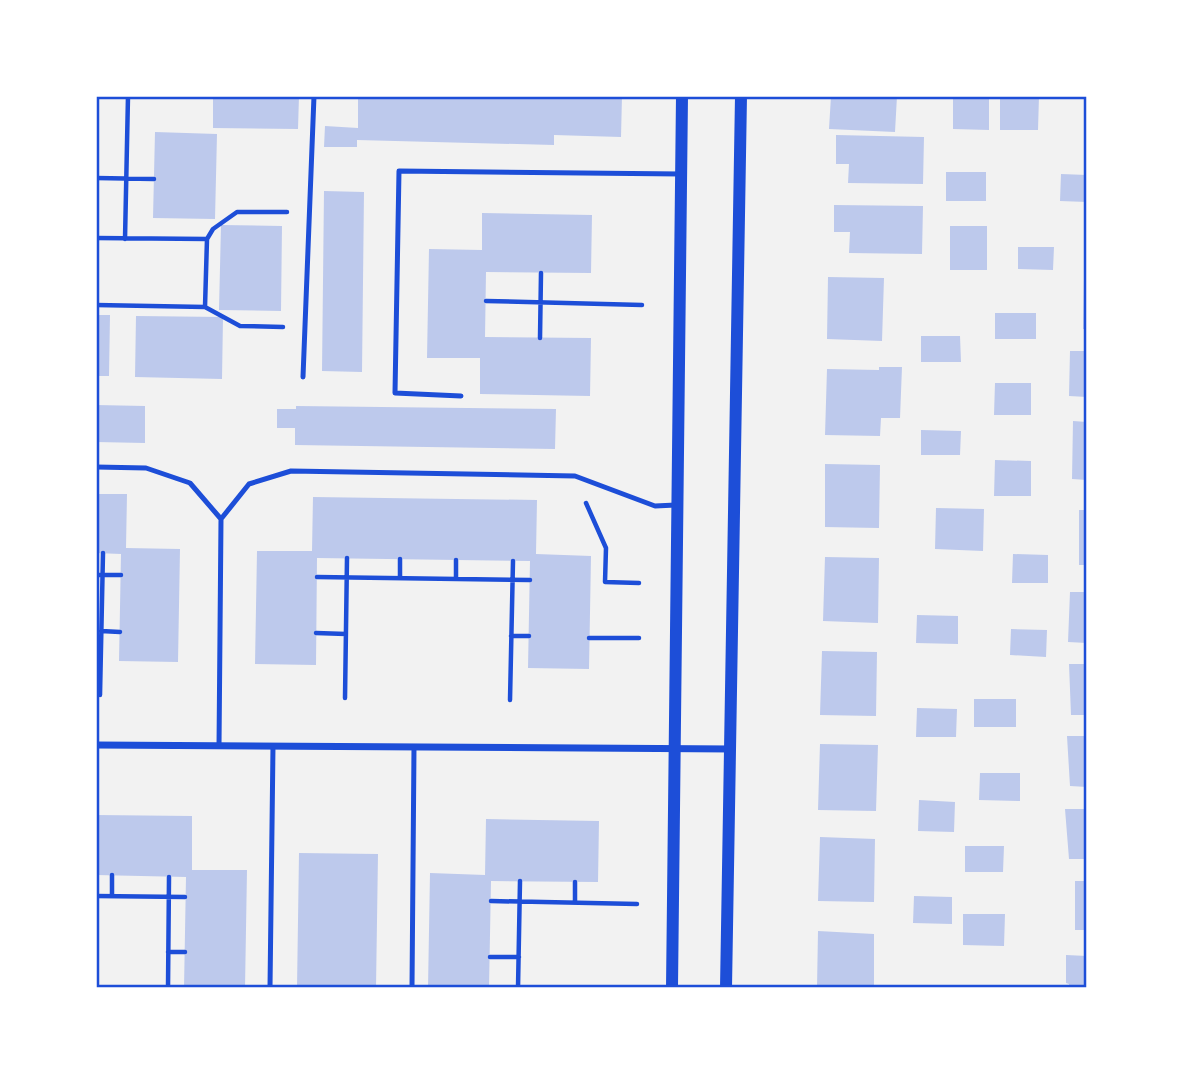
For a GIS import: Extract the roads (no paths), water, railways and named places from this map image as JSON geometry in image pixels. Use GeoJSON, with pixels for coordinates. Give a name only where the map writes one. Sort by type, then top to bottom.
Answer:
{"type":"FeatureCollection","features":[{"type":"Feature","properties":{"kind":"street"},"geometry":{"type":"LineString","coordinates":[[672,988],[682,96]]}},
{"type":"Feature","properties":{"kind":"street"},"geometry":{"type":"LineString","coordinates":[[726,988],[741,96]]}},
{"type":"Feature","properties":{"kind":"street"},"geometry":{"type":"LineString","coordinates":[[96,745],[732,749]]}},
{"type":"Feature","properties":{"kind":"lane"},"geometry":{"type":"LineString","coordinates":[[303,377],[314,96]]}},
{"type":"Feature","properties":{"kind":"lane"},"geometry":{"type":"LineString","coordinates":[[461,396],[395,393],[399,171],[681,174]]}},
{"type":"Feature","properties":{"kind":"lane"},"geometry":{"type":"LineString","coordinates":[[96,467],[146,468],[190,483],[221,519]]}},
{"type":"Feature","properties":{"kind":"lane"},"geometry":{"type":"LineString","coordinates":[[219,746],[221,519],[248,484],[292,471],[575,476],[655,506],[678,505]]}},
{"type":"Feature","properties":{"kind":"lane"},"geometry":{"type":"LineString","coordinates":[[270,988],[273,746]]}},
{"type":"Feature","properties":{"kind":"lane"},"geometry":{"type":"LineString","coordinates":[[412,988],[414,747]]}}]}
